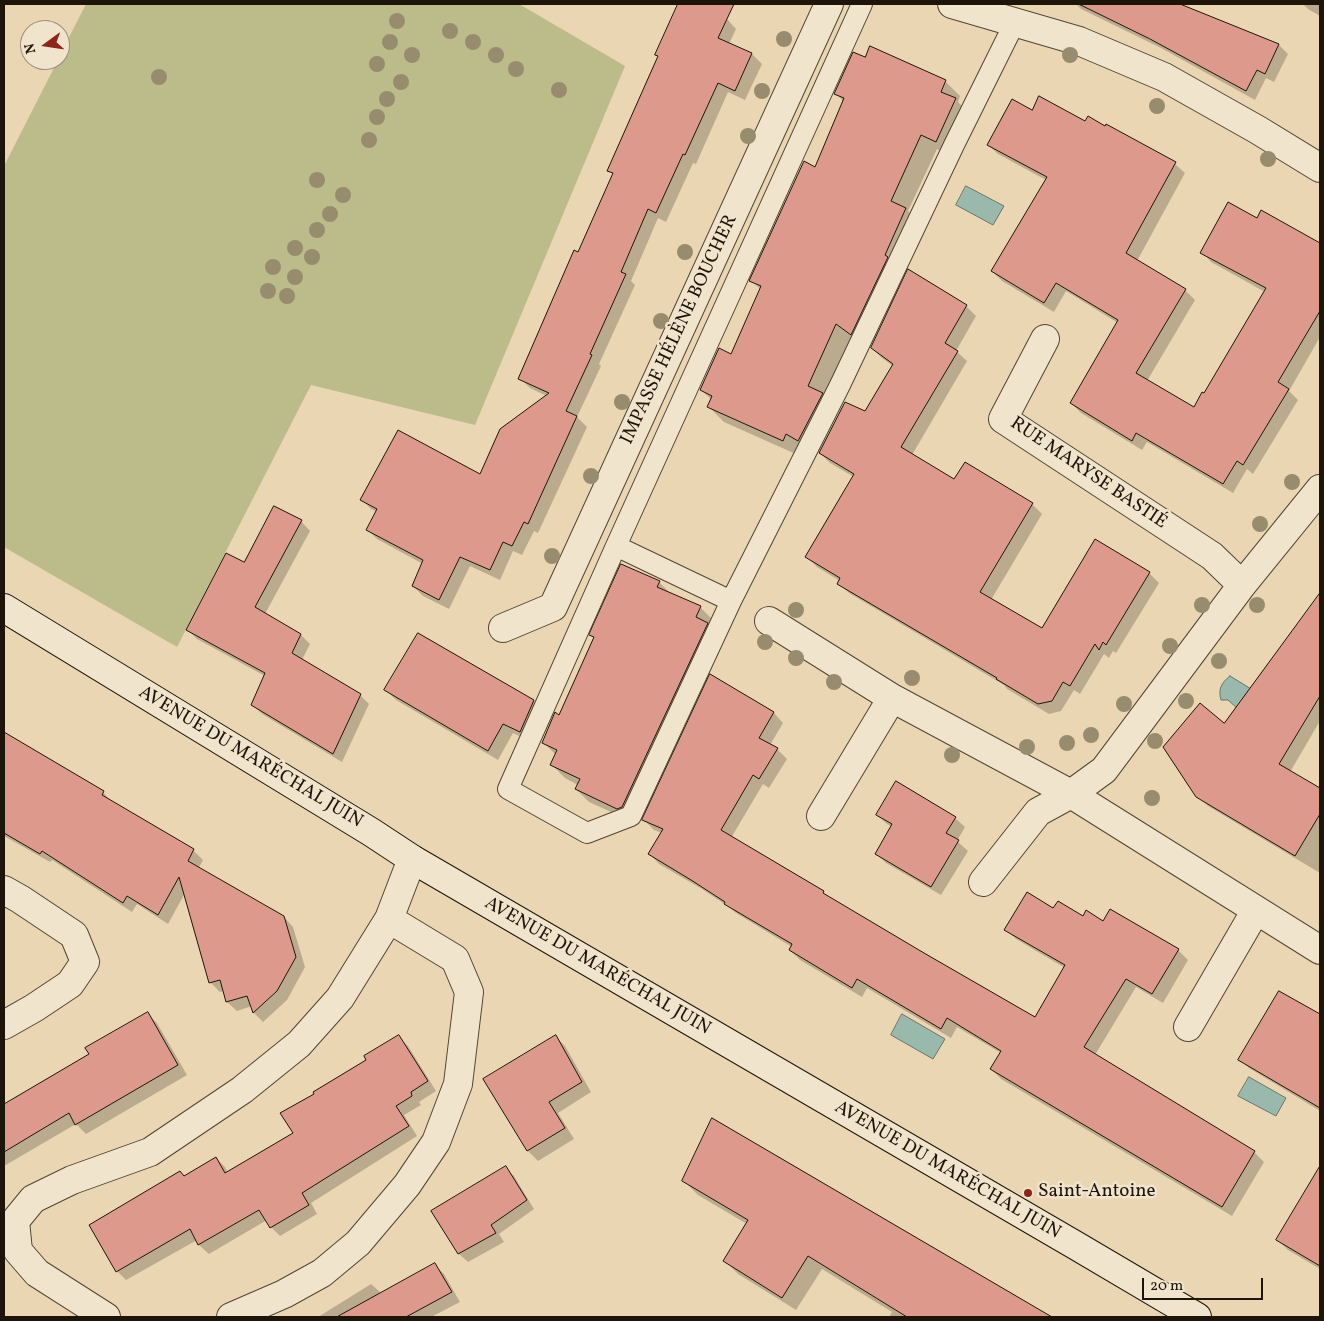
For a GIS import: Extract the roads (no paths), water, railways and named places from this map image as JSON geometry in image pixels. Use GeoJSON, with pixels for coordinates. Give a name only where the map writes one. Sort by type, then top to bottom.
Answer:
{"type":"FeatureCollection","features":[{"type":"Feature","properties":{"kind":"street","name":"IMPASSE HÉLÈNE BOUCHER"},"geometry":{"type":"LineString","coordinates":[[503,628],[553,607],[829,4]]}},
{"type":"Feature","properties":{"kind":"street"},"geometry":{"type":"LineString","coordinates":[[952,4],[1079,41],[1164,77],[1258,130],[1320,168]]}},
{"type":"Feature","properties":{"kind":"street","name":"RUE MARYSE BASTIÉ"},"geometry":{"type":"LineString","coordinates":[[1045,339],[1003,419],[1212,556],[1242,585]]}},
{"type":"Feature","properties":{"kind":"street"},"geometry":{"type":"LineString","coordinates":[[983,882],[1038,812],[1070,794],[1104,770],[1242,585],[1320,489]]}},
{"type":"Feature","properties":{"kind":"street","name":"AVENUE DU MARÉCHAL JUIN"},"geometry":{"type":"LineString","coordinates":[[4,608],[371,832],[412,859],[1197,1317]]}},
{"type":"Feature","properties":{"kind":"street"},"geometry":{"type":"LineString","coordinates":[[769,621],[892,698],[1070,794],[1320,950]]}},
{"type":"Feature","properties":{"kind":"street"},"geometry":{"type":"LineString","coordinates":[[821,816],[892,698]]}},
{"type":"Feature","properties":{"kind":"street"},"geometry":{"type":"LineString","coordinates":[[106,1317],[37,1273],[18,1251],[15,1221],[32,1199],[72,1180],[150,1152],[242,1090],[299,1044],[340,998],[388,919],[412,859]]}},
{"type":"Feature","properties":{"kind":"street"},"geometry":{"type":"LineString","coordinates":[[4,890],[74,935],[85,962],[70,984],[4,1025]]}},
{"type":"Feature","properties":{"kind":"street"},"geometry":{"type":"LineString","coordinates":[[1188,1027],[1256,910]]}},
{"type":"Feature","properties":{"kind":"street"},"geometry":{"type":"LineString","coordinates":[[231,1317],[284,1294],[322,1273],[358,1243],[407,1185],[436,1142],[458,1084],[469,992],[455,959],[388,919]]}},
{"type":"Feature","properties":{"kind":"lane"},"geometry":{"type":"LineString","coordinates":[[862,4],[508,789],[587,833],[632,816],[731,600],[840,384],[1015,22]]}},
{"type":"Feature","properties":{"kind":"lane"},"geometry":{"type":"LineString","coordinates":[[616,546],[731,600]]}},
{"type":"Feature","properties":{"kind":"place","name":"Saint-Antoine"},"geometry":{"type":"Point","coordinates":[1028,1193]}}]}
